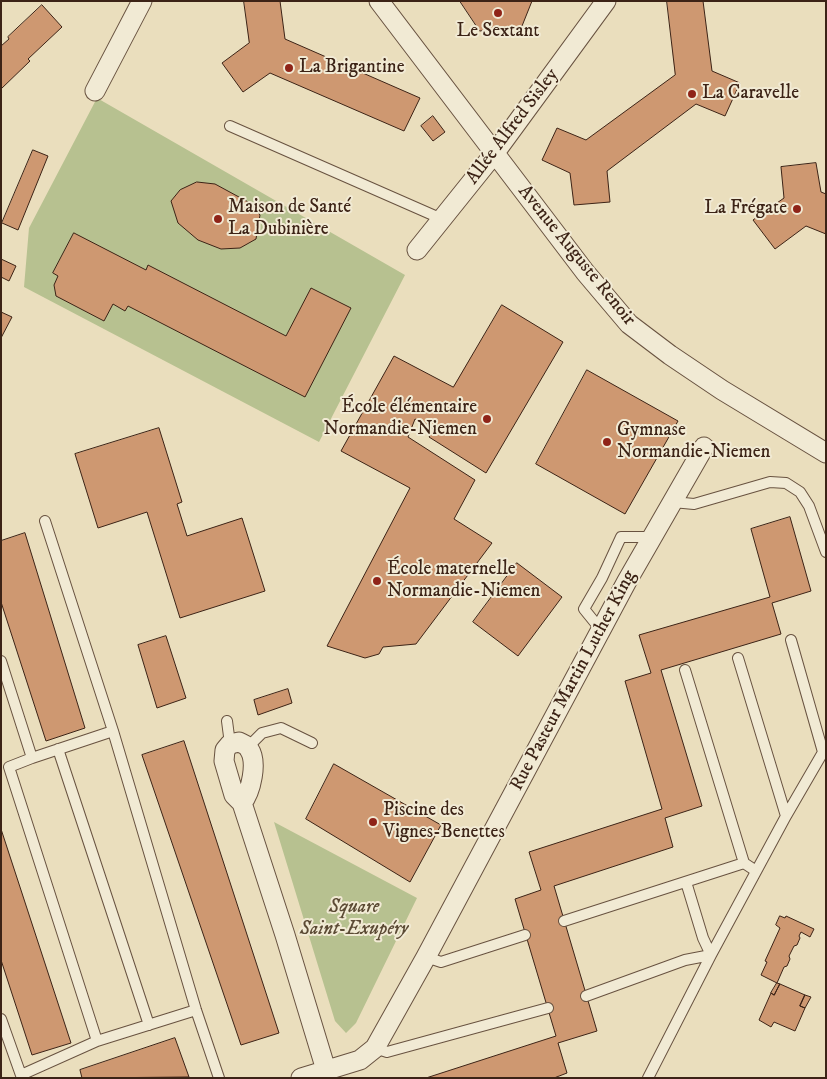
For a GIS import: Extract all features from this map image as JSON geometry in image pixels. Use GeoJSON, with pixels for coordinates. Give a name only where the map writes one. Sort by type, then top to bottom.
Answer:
{"type":"FeatureCollection","features":[{"type":"Feature","properties":{"kind":"street"},"geometry":{"type":"LineString","coordinates":[[95,91],[142,1]]}},
{"type":"Feature","properties":{"kind":"street","name":"Avenue Auguste Renoir"},"geometry":{"type":"LineString","coordinates":[[379,1],[585,272],[629,324],[670,355],[722,390],[826,453]]}},
{"type":"Feature","properties":{"kind":"street","name":"Allée Alfred Sisley"},"geometry":{"type":"LineString","coordinates":[[417,250],[494,154],[606,1]]}},
{"type":"Feature","properties":{"kind":"street","name":"Rue Pasteur Martin Luther King"},"geometry":{"type":"LineString","coordinates":[[375,1048],[426,957],[601,630],[704,447]]}},
{"type":"Feature","properties":{"kind":"street"},"geometry":{"type":"LineString","coordinates":[[242,803],[248,795],[254,765],[252,755],[239,745],[225,750],[224,761],[234,795],[242,803],[285,935],[324,1073]]}},
{"type":"Feature","properties":{"kind":"street"},"geometry":{"type":"LineString","coordinates":[[301,1078],[324,1073],[360,1060],[375,1048]]}},
{"type":"Feature","properties":{"kind":"lane"},"geometry":{"type":"LineString","coordinates":[[230,126],[442,219]]}},
{"type":"Feature","properties":{"kind":"lane"},"geometry":{"type":"LineString","coordinates":[[674,502],[694,504],[770,482],[786,483],[800,492],[809,506],[826,552]]}},
{"type":"Feature","properties":{"kind":"lane"},"geometry":{"type":"LineString","coordinates":[[44,521],[113,731],[196,1010],[219,1078]]}},
{"type":"Feature","properties":{"kind":"lane"},"geometry":{"type":"LineString","coordinates":[[601,630],[584,609],[622,537],[653,537]]}},
{"type":"Feature","properties":{"kind":"lane"},"geometry":{"type":"LineString","coordinates":[[648,1078],[756,871],[824,750],[791,640]]}},
{"type":"Feature","properties":{"kind":"lane"},"geometry":{"type":"LineString","coordinates":[[738,658],[786,816]]}},
{"type":"Feature","properties":{"kind":"lane"},"geometry":{"type":"LineString","coordinates":[[1,661],[32,758]]}},
{"type":"Feature","properties":{"kind":"lane"},"geometry":{"type":"LineString","coordinates":[[685,670],[744,863],[756,871]]}},
{"type":"Feature","properties":{"kind":"lane"},"geometry":{"type":"LineString","coordinates":[[227,721],[239,745],[271,729],[282,728],[312,743]]}},
{"type":"Feature","properties":{"kind":"lane"},"geometry":{"type":"LineString","coordinates":[[97,1041],[9,767],[113,731]]}},
{"type":"Feature","properties":{"kind":"lane"},"geometry":{"type":"LineString","coordinates":[[58,749],[150,1025]]}},
{"type":"Feature","properties":{"kind":"lane"},"geometry":{"type":"LineString","coordinates":[[564,921],[744,863]]}},
{"type":"Feature","properties":{"kind":"lane"},"geometry":{"type":"LineString","coordinates":[[686,882],[702,938],[711,955]]}},
{"type":"Feature","properties":{"kind":"lane"},"geometry":{"type":"LineString","coordinates":[[426,957],[441,962],[525,935]]}},
{"type":"Feature","properties":{"kind":"lane"},"geometry":{"type":"LineString","coordinates":[[586,996],[685,960],[711,955]]}},
{"type":"Feature","properties":{"kind":"lane"},"geometry":{"type":"LineString","coordinates":[[375,1048],[387,1052],[548,1008]]}},
{"type":"Feature","properties":{"kind":"lane"},"geometry":{"type":"LineString","coordinates":[[1,1018],[21,1076],[97,1041],[196,1010]]}},
{"type":"Feature","properties":{"kind":"green space"},"geometry":{"type":"Polygon","coordinates":[[[97,98],[405,275],[319,442],[24,287],[29,228],[97,98]]]}},
{"type":"Feature","properties":{"kind":"green space","name":"Square Saint-Exupéry"},"geometry":{"type":"Polygon","coordinates":[[[274,822],[417,898],[356,1023],[346,1033],[335,1021],[274,822]]]}},
{"type":"Feature","properties":{"kind":"building","name":"La Brigantine"},"geometry":{"type":"Polygon","coordinates":[[[244,1],[280,1],[285,39],[420,98],[404,131],[270,73],[243,92],[222,63],[249,43],[244,1]]]}},
{"type":"Feature","properties":{"kind":"building","name":"Le Sextant"},"geometry":{"type":"Polygon","coordinates":[[[460,1],[532,1],[522,26],[480,31],[460,1]]]}},
{"type":"Feature","properties":{"kind":"building","name":"La Caravelle"},"geometry":{"type":"Polygon","coordinates":[[[667,1],[703,1],[712,71],[740,83],[725,116],[696,104],[607,171],[610,202],[574,205],[570,173],[542,160],[557,128],[586,140],[675,75],[667,1]]]}},
{"type":"Feature","properties":{"kind":"building"},"geometry":{"type":"Polygon","coordinates":[[[42,5],[62,27],[28,59],[30,61],[1,89],[1,46],[42,5]]]}},
{"type":"Feature","properties":{"kind":"building"},"geometry":{"type":"Polygon","coordinates":[[[433,116],[445,132],[433,141],[421,126],[433,116]]]}},
{"type":"Feature","properties":{"kind":"building"},"geometry":{"type":"Polygon","coordinates":[[[33,150],[48,156],[18,230],[2,223],[33,150]]]}},
{"type":"Feature","properties":{"kind":"building","name":"La Frégate"},"geometry":{"type":"Polygon","coordinates":[[[816,163],[821,192],[826,194],[826,234],[806,226],[775,249],[753,220],[784,198],[781,167],[816,163]]]}},
{"type":"Feature","properties":{"kind":"building","name":"Maison de Santé La Dubinière"},"geometry":{"type":"Polygon","coordinates":[[[197,182],[215,184],[250,203],[260,215],[256,239],[240,248],[221,249],[198,240],[178,223],[171,201],[180,190],[197,182]]]}},
{"type":"Feature","properties":{"kind":"building"},"geometry":{"type":"Polygon","coordinates":[[[74,233],[146,270],[148,265],[286,336],[311,288],[351,308],[305,397],[128,306],[125,311],[113,304],[104,321],[56,296],[54,285],[58,276],[53,273],[74,233]]]}},
{"type":"Feature","properties":{"kind":"building"},"geometry":{"type":"Polygon","coordinates":[[[1,259],[16,266],[9,281],[1,277],[1,259]]]}},
{"type":"Feature","properties":{"kind":"building"},"geometry":{"type":"Polygon","coordinates":[[[502,305],[563,342],[486,473],[429,437],[434,429],[415,419],[408,437],[475,480],[454,519],[492,543],[416,644],[383,647],[379,654],[365,658],[327,646],[410,488],[341,451],[394,356],[453,387],[502,305]]]}},
{"type":"Feature","properties":{"kind":"building"},"geometry":{"type":"Polygon","coordinates":[[[1,312],[12,317],[1,338],[1,312]]]}},
{"type":"Feature","properties":{"kind":"building","name":"Gymnase Normandie-Niemen"},"geometry":{"type":"Polygon","coordinates":[[[587,370],[678,421],[625,514],[536,464],[587,370]]]}},
{"type":"Feature","properties":{"kind":"building"},"geometry":{"type":"Polygon","coordinates":[[[159,428],[182,502],[177,504],[187,536],[242,518],[265,591],[180,618],[147,512],[98,528],[75,454],[159,428]]]}},
{"type":"Feature","properties":{"kind":"building"},"geometry":{"type":"Polygon","coordinates":[[[790,517],[811,591],[772,603],[781,634],[661,670],[702,806],[665,818],[673,847],[554,886],[597,1031],[558,1043],[567,1073],[554,1078],[426,1078],[556,1036],[515,899],[541,890],[529,852],[662,809],[625,681],[651,673],[639,635],[770,597],[751,529],[790,517]]]}},
{"type":"Feature","properties":{"kind":"building"},"geometry":{"type":"Polygon","coordinates":[[[25,533],[85,728],[46,741],[1,602],[1,541],[25,533]]]}},
{"type":"Feature","properties":{"kind":"building"},"geometry":{"type":"Polygon","coordinates":[[[517,563],[562,597],[518,656],[473,622],[517,563]]]}},
{"type":"Feature","properties":{"kind":"building"},"geometry":{"type":"Polygon","coordinates":[[[166,636],[186,698],[157,708],[138,645],[166,636]]]}},
{"type":"Feature","properties":{"kind":"building"},"geometry":{"type":"Polygon","coordinates":[[[288,689],[292,703],[258,715],[254,700],[288,689]]]}},
{"type":"Feature","properties":{"kind":"building"},"geometry":{"type":"Polygon","coordinates":[[[184,741],[279,1033],[241,1045],[142,755],[184,741]]]}},
{"type":"Feature","properties":{"kind":"building","name":"Piscine des Vignes-Benettes"},"geometry":{"type":"Polygon","coordinates":[[[334,764],[441,825],[410,882],[306,819],[334,764]]]}},
{"type":"Feature","properties":{"kind":"building"},"geometry":{"type":"Polygon","coordinates":[[[1,829],[71,1043],[32,1055],[1,960],[1,829]]]}},
{"type":"Feature","properties":{"kind":"building"},"geometry":{"type":"Polygon","coordinates":[[[780,916],[785,918],[786,916],[814,929],[810,937],[801,932],[797,945],[794,946],[787,966],[784,967],[777,983],[761,975],[767,962],[765,961],[780,928],[776,925],[780,916]]]}},
{"type":"Feature","properties":{"kind":"building"},"geometry":{"type":"Polygon","coordinates":[[[777,983],[780,984],[774,995],[771,993],[777,983]]]}},
{"type":"Feature","properties":{"kind":"building"},"geometry":{"type":"Polygon","coordinates":[[[780,984],[805,995],[800,1006],[805,1008],[795,1031],[774,1022],[771,1027],[759,1020],[771,993],[774,995],[780,984]]]}},
{"type":"Feature","properties":{"kind":"building"},"geometry":{"type":"Polygon","coordinates":[[[805,995],[811,997],[805,1008],[800,1006],[805,995]]]}},
{"type":"Feature","properties":{"kind":"building"},"geometry":{"type":"Polygon","coordinates":[[[175,1038],[189,1077],[82,1078],[80,1070],[175,1038]]]}},
{"type":"Feature","properties":{"kind":"place","name":"Le Sextant"},"geometry":{"type":"Point","coordinates":[498,13]}},
{"type":"Feature","properties":{"kind":"place","name":"La Brigantine"},"geometry":{"type":"Point","coordinates":[289,68]}},
{"type":"Feature","properties":{"kind":"place","name":"La Caravelle"},"geometry":{"type":"Point","coordinates":[692,94]}},
{"type":"Feature","properties":{"kind":"place","name":"La Frégate"},"geometry":{"type":"Point","coordinates":[797,209]}},
{"type":"Feature","properties":{"kind":"place","name":"Maison de Santé La Dubinière"},"geometry":{"type":"Point","coordinates":[218,219]}},
{"type":"Feature","properties":{"kind":"place","name":"École élémentaire Normandie-Niemen"},"geometry":{"type":"Point","coordinates":[487,419]}},
{"type":"Feature","properties":{"kind":"place","name":"Gymnase Normandie-Niemen"},"geometry":{"type":"Point","coordinates":[607,442]}},
{"type":"Feature","properties":{"kind":"place","name":"École maternelle Normandie-Niemen"},"geometry":{"type":"Point","coordinates":[377,581]}},
{"type":"Feature","properties":{"kind":"place","name":"Piscine des Vignes-Benettes"},"geometry":{"type":"Point","coordinates":[373,822]}}]}
